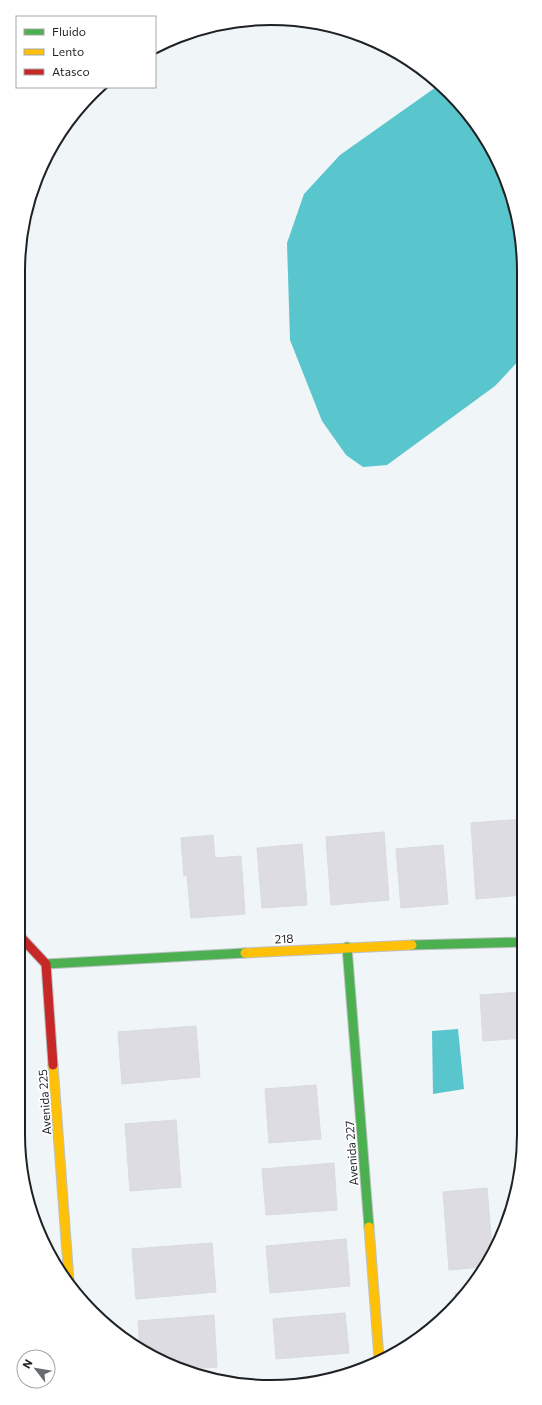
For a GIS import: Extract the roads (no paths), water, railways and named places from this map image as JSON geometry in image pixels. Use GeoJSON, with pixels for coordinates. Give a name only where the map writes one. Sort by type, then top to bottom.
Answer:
{"type":"FeatureCollection","features":[{"type":"Feature","properties":{"kind":"street"},"geometry":{"type":"LineString","coordinates":[[25,942],[46,964]]}},
{"type":"Feature","properties":{"kind":"street","name":"218"},"geometry":{"type":"LineString","coordinates":[[46,964],[347,947],[517,942]]}},
{"type":"Feature","properties":{"kind":"street","name":"Avenida 227"},"geometry":{"type":"LineString","coordinates":[[347,947],[379,1355]]}},
{"type":"Feature","properties":{"kind":"street","name":"Avenida 225"},"geometry":{"type":"LineString","coordinates":[[46,964],[68,1273]]}},
{"type":"Feature","properties":{"kind":"water"},"geometry":{"type":"Polygon","coordinates":[[[435,88],[456,109],[476,134],[492,162],[509,207],[515,239],[517,271],[517,362],[495,386],[387,465],[363,467],[346,455],[322,421],[290,340],[287,243],[304,194],[340,155],[435,88]]]}},
{"type":"Feature","properties":{"kind":"water"},"geometry":{"type":"Polygon","coordinates":[[[458,1029],[464,1089],[433,1094],[432,1031],[458,1029]]]}}]}
